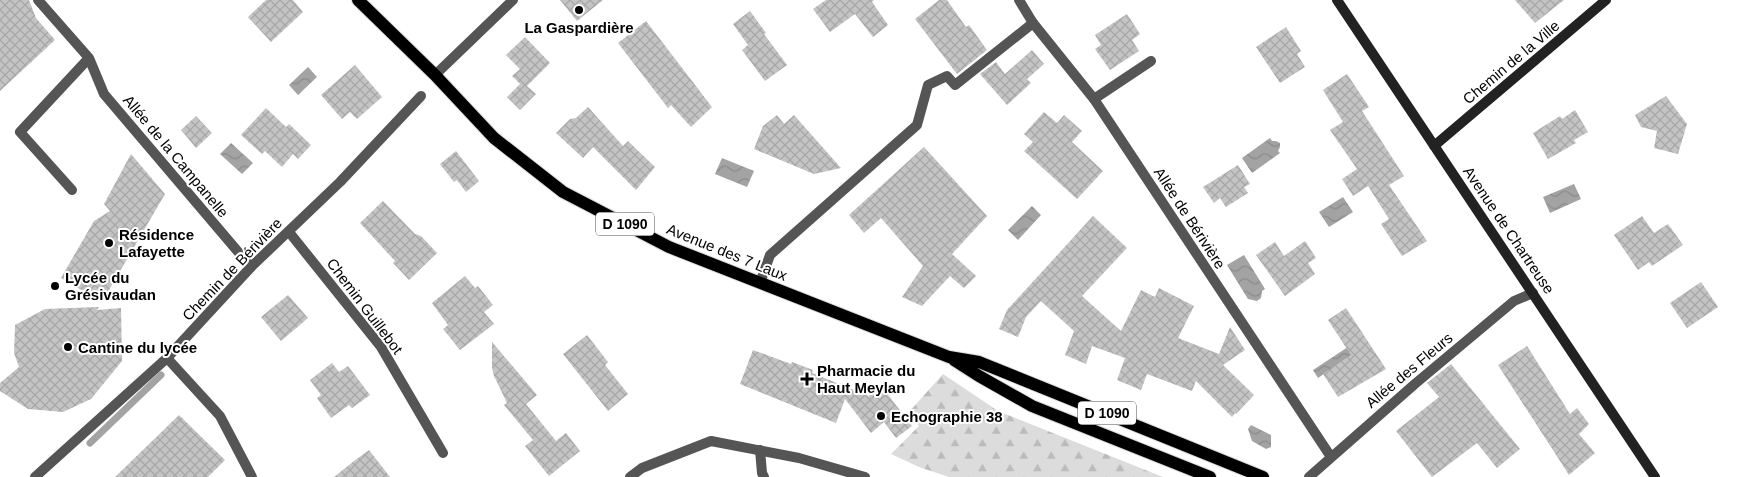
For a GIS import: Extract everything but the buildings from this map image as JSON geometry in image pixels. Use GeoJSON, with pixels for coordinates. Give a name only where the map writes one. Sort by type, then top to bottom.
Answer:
{"type":"FeatureCollection","features":[{"type":"Feature","properties":{"kind":"main road","name":"Avenue des 7 Laux"},"geometry":{"type":"LineString","coordinates":[[358,0],[435,75],[494,138],[563,192],[668,247],[950,357]]}},
{"type":"Feature","properties":{"kind":"main road","name":"D 1090"},"geometry":{"type":"LineString","coordinates":[[950,357],[1032,406],[1210,477]]}},
{"type":"Feature","properties":{"kind":"main road","name":"D 1090"},"geometry":{"type":"LineString","coordinates":[[950,357],[979,362],[1263,477]]}},
{"type":"Feature","properties":{"kind":"street","name":"Allée de la Campanelle"},"geometry":{"type":"LineString","coordinates":[[38,0],[89,58],[104,94],[251,267]]}},
{"type":"Feature","properties":{"kind":"street"},"geometry":{"type":"LineString","coordinates":[[435,75],[513,0]]}},
{"type":"Feature","properties":{"kind":"street","name":"Allée de Bérivière"},"geometry":{"type":"LineString","coordinates":[[1019,0],[1033,22],[1094,99],[1330,456]]}},
{"type":"Feature","properties":{"kind":"street","name":"Avenue de Chartreuse"},"geometry":{"type":"LineString","coordinates":[[1337,0],[1655,477]]}},
{"type":"Feature","properties":{"kind":"street","name":"Chemin de la Ville"},"geometry":{"type":"LineString","coordinates":[[1434,146],[1606,0]]}},
{"type":"Feature","properties":{"kind":"street"},"geometry":{"type":"LineString","coordinates":[[760,283],[770,255],[917,125],[928,85],[947,76],[955,84],[1033,22]]}},
{"type":"Feature","properties":{"kind":"street"},"geometry":{"type":"LineString","coordinates":[[72,190],[20,132],[89,58]]}},
{"type":"Feature","properties":{"kind":"street"},"geometry":{"type":"LineString","coordinates":[[1094,99],[1151,61]]}},
{"type":"Feature","properties":{"kind":"street","name":"Chemin de Bérivière"},"geometry":{"type":"LineString","coordinates":[[35,477],[167,358],[251,267],[340,182],[421,96]]}},
{"type":"Feature","properties":{"kind":"street","name":"Chemin Guillebot"},"geometry":{"type":"LineString","coordinates":[[289,232],[381,348],[443,453]]}},
{"type":"Feature","properties":{"kind":"street","name":"Allée des Fleurs"},"geometry":{"type":"LineString","coordinates":[[1309,477],[1330,456],[1514,301],[1533,293]]}},
{"type":"Feature","properties":{"kind":"street"},"geometry":{"type":"LineString","coordinates":[[167,358],[220,416],[252,477]]}},
{"type":"Feature","properties":{"kind":"street"},"geometry":{"type":"LineString","coordinates":[[630,477],[642,468],[711,441],[799,458],[865,477]]}},
{"type":"Feature","properties":{"kind":"street"},"geometry":{"type":"LineString","coordinates":[[760,450],[764,477]]}},
{"type":"Feature","properties":{"kind":"green space"},"geometry":{"type":"Polygon","coordinates":[[[943,374],[998,411],[1163,477],[949,477],[919,467],[891,454],[919,426],[909,412],[943,374]]]}},
{"type":"Feature","properties":{"kind":"water"},"geometry":{"type":"Polygon","coordinates":[[[308,67],[317,77],[298,95],[289,85],[308,67]]]}},
{"type":"Feature","properties":{"kind":"water"},"geometry":{"type":"Polygon","coordinates":[[[1270,138],[1272,141],[1280,143],[1278,151],[1280,153],[1252,173],[1242,158],[1270,138]]]}},
{"type":"Feature","properties":{"kind":"water"},"geometry":{"type":"Polygon","coordinates":[[[231,143],[253,163],[242,174],[220,154],[231,143]]]}},
{"type":"Feature","properties":{"kind":"water"},"geometry":{"type":"Polygon","coordinates":[[[722,158],[754,171],[747,187],[715,174],[722,158]]]}},
{"type":"Feature","properties":{"kind":"water"},"geometry":{"type":"Polygon","coordinates":[[[1574,184],[1581,199],[1550,213],[1543,197],[1574,184]]]}},
{"type":"Feature","properties":{"kind":"water"},"geometry":{"type":"Polygon","coordinates":[[[1343,197],[1353,212],[1329,227],[1319,212],[1343,197]]]}},
{"type":"Feature","properties":{"kind":"water"},"geometry":{"type":"Polygon","coordinates":[[[1032,206],[1041,215],[1018,240],[1008,230],[1032,206]]]}},
{"type":"Feature","properties":{"kind":"water"},"geometry":{"type":"Polygon","coordinates":[[[1244,255],[1265,289],[1262,291],[1261,298],[1257,301],[1248,299],[1227,265],[1244,255]]]}},
{"type":"Feature","properties":{"kind":"water"},"geometry":{"type":"Polygon","coordinates":[[[1354,343],[1359,350],[1318,378],[1313,370],[1354,343]]]}},
{"type":"Feature","properties":{"kind":"water"},"geometry":{"type":"Polygon","coordinates":[[[1251,425],[1271,435],[1271,447],[1266,449],[1252,441],[1248,429],[1251,425]]]}},
{"type":"Feature","properties":{"kind":"waterway"},"geometry":{"type":"LineString","coordinates":[[90,443],[161,375]]}},
{"type":"Feature","properties":{"kind":"place","name":"La Gaspardière"},"geometry":{"type":"Point","coordinates":[579,10]}},
{"type":"Feature","properties":{"kind":"place","name":"Résidence Lafayette"},"geometry":{"type":"Point","coordinates":[109,243]}},
{"type":"Feature","properties":{"kind":"place","name":"Lycée du Grésivaudan"},"geometry":{"type":"Point","coordinates":[55,286]}},
{"type":"Feature","properties":{"kind":"place","name":"Cantine du lycée"},"geometry":{"type":"Point","coordinates":[68,347]}},
{"type":"Feature","properties":{"kind":"place","name":"Pharmacie du Haut Meylan"},"geometry":{"type":"Point","coordinates":[807,379]}},
{"type":"Feature","properties":{"kind":"place","name":"Echographie 38"},"geometry":{"type":"Point","coordinates":[881,416]}}]}
